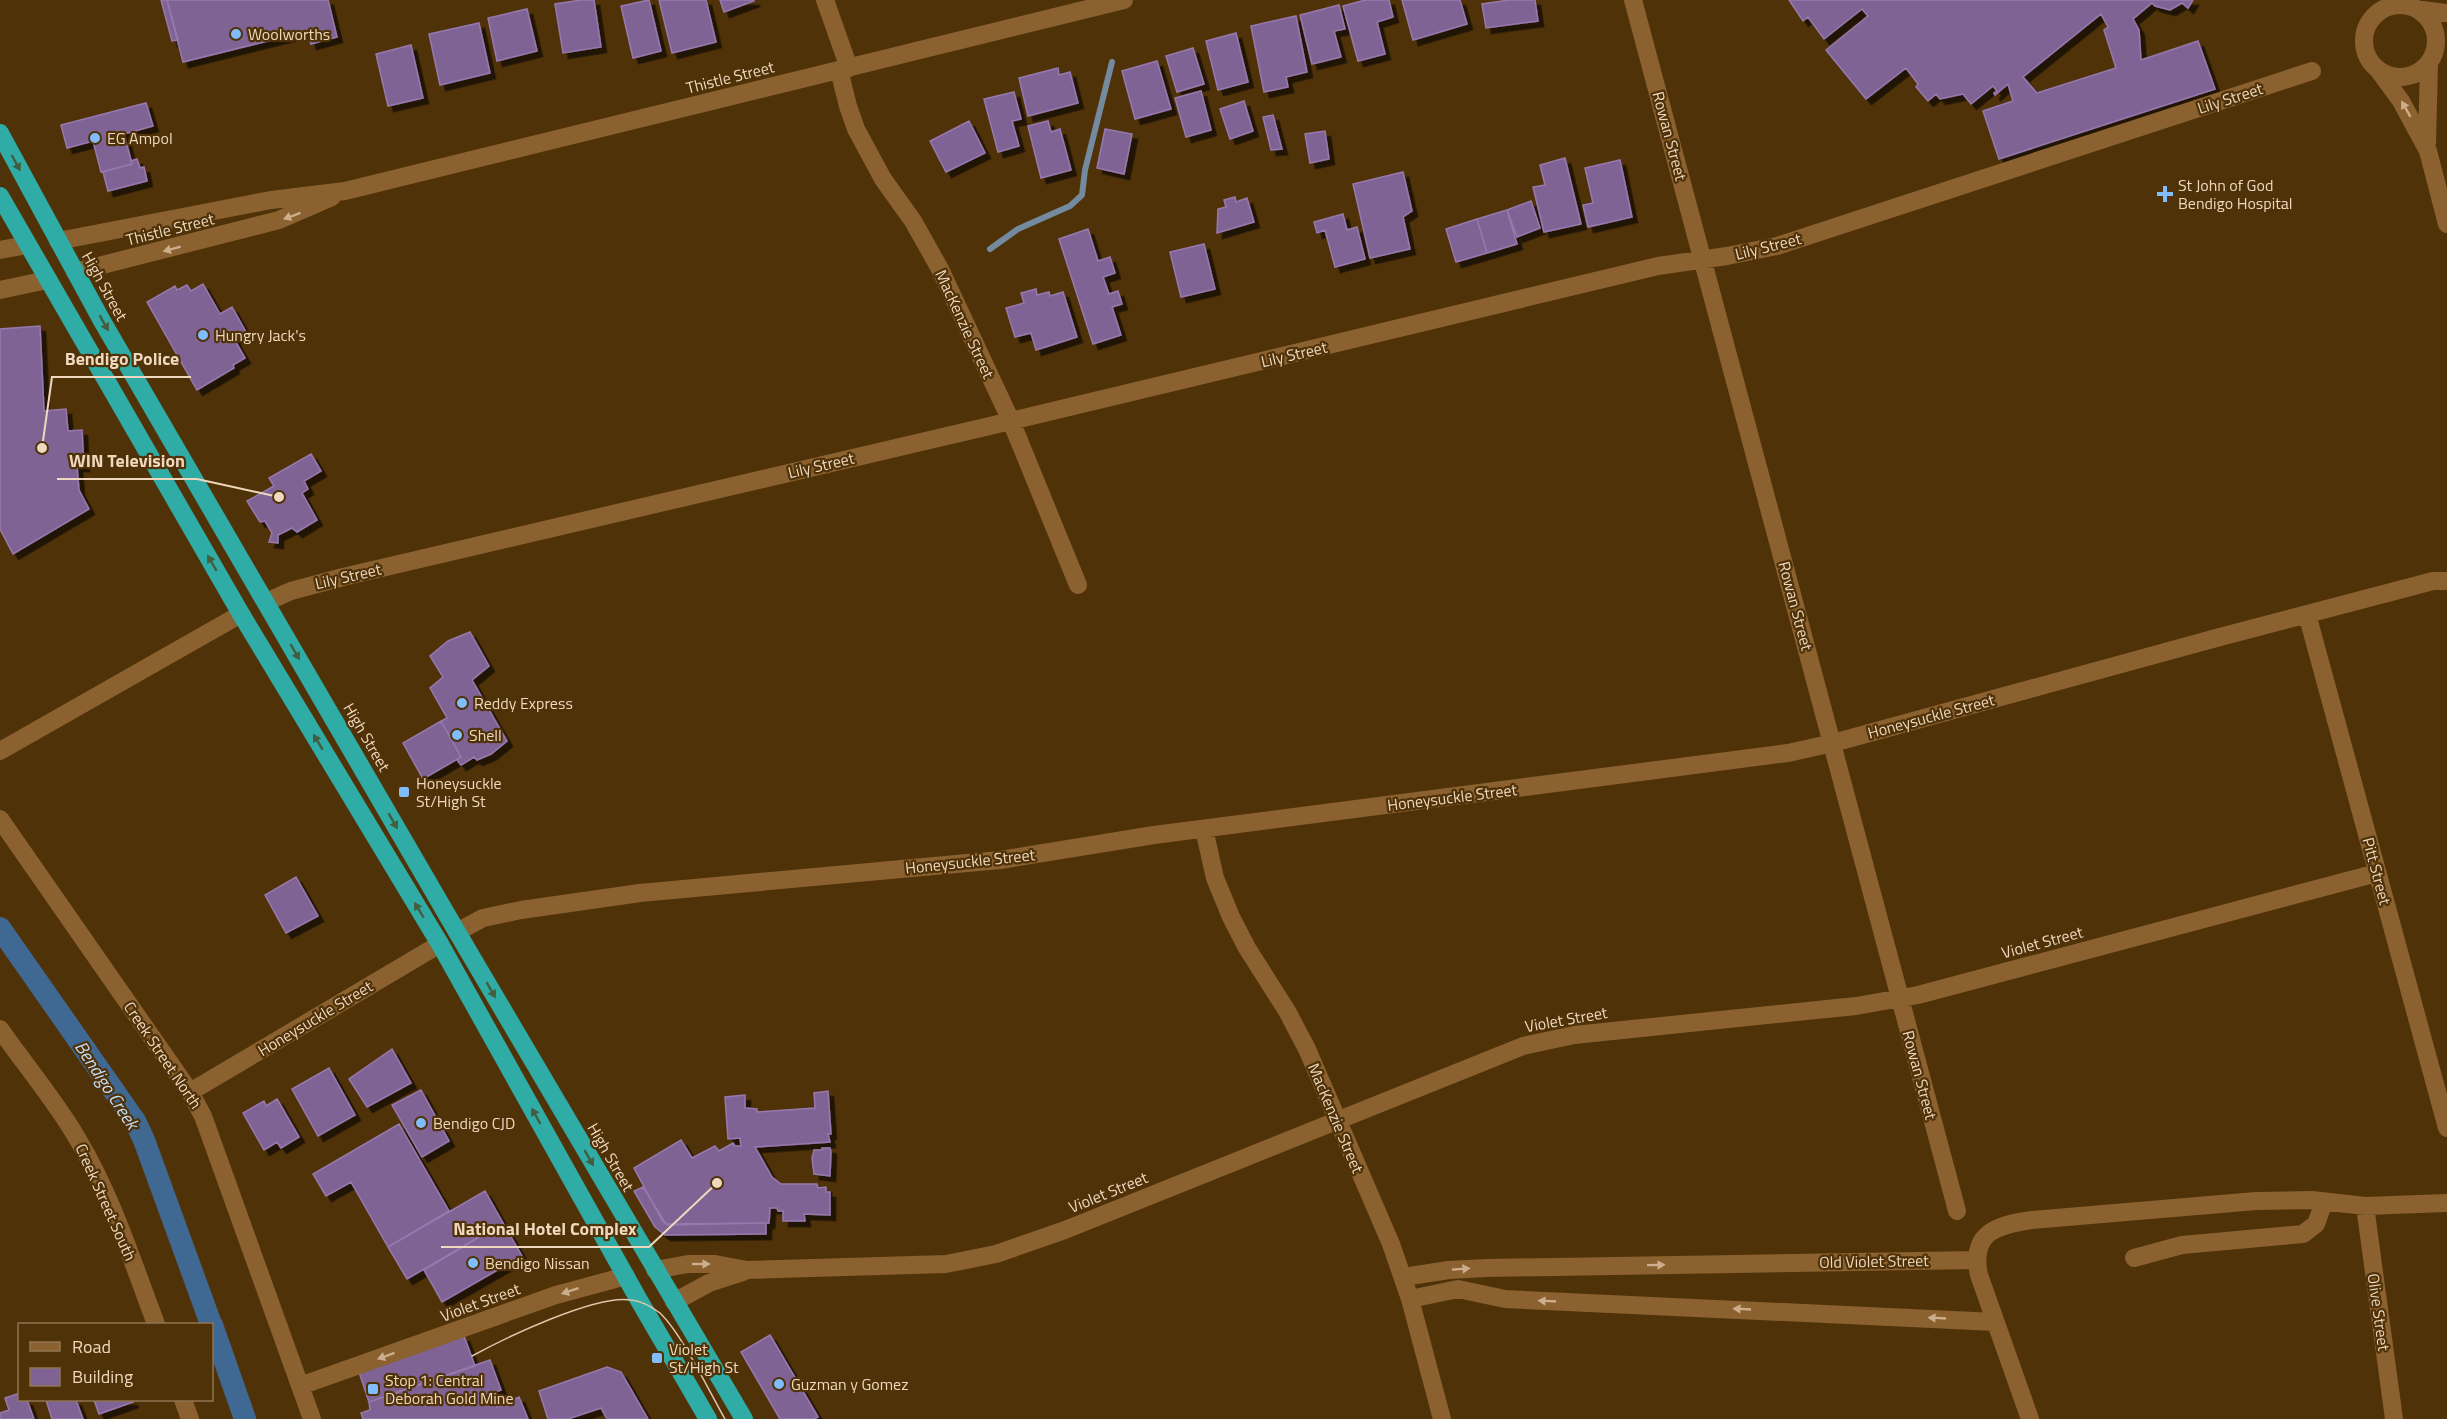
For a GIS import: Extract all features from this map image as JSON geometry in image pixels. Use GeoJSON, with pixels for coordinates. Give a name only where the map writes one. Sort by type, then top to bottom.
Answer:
{"type":"FeatureCollection","features":[{"type":"Feature","properties":{"kind":"highway","name":"High Street"},"geometry":{"type":"LineString","coordinates":[[0,133],[75,272],[457,932],[744,1419]]}},
{"type":"Feature","properties":{"kind":"highway"},"geometry":{"type":"LineString","coordinates":[[0,196],[241,614],[440,944],[708,1419]]}},
{"type":"Feature","properties":{"kind":"highway","name":"Thistle Street"},"geometry":{"type":"LineString","coordinates":[[27,245],[58,241]]}},
{"type":"Feature","properties":{"kind":"highway","name":"Thistle Street"},"geometry":{"type":"LineString","coordinates":[[47,280],[75,272]]}},
{"type":"Feature","properties":{"kind":"highway"},"geometry":{"type":"LineString","coordinates":[[241,614],[266,602]]}},
{"type":"Feature","properties":{"kind":"highway"},"geometry":{"type":"LineString","coordinates":[[440,944],[457,932]]}},
{"type":"Feature","properties":{"kind":"highway","name":"Violet Street"},"geometry":{"type":"LineString","coordinates":[[626,1276],[655,1270]]}},
{"type":"Feature","properties":{"kind":"highway","name":"Violet Street"},"geometry":{"type":"LineString","coordinates":[[649,1317],[674,1302]]}},
{"type":"Feature","properties":{"kind":"street","name":"MacKenzie Street"},"geometry":{"type":"LineString","coordinates":[[825,0],[844,69],[848,106],[861,139],[883,179],[926,242],[1011,421],[1078,585]]}},
{"type":"Feature","properties":{"kind":"street","name":"Thistle Street"},"geometry":{"type":"LineString","coordinates":[[58,241],[271,200],[345,191],[1124,0]]}},
{"type":"Feature","properties":{"kind":"street","name":"Rowan Street"},"geometry":{"type":"LineString","coordinates":[[1633,0],[1957,1211]]}},
{"type":"Feature","properties":{"kind":"street"},"geometry":{"type":"LineString","coordinates":[[2368,0],[2366,51],[2370,62],[2402,101],[2428,151],[2447,224]]}},
{"type":"Feature","properties":{"kind":"street"},"geometry":{"type":"LineString","coordinates":[[2366,29],[2371,19],[2380,10],[2391,6],[2403,4],[2447,13]]}},
{"type":"Feature","properties":{"kind":"street"},"geometry":{"type":"LineString","coordinates":[[2418,6],[2435,31],[2437,53],[2428,151]]}},
{"type":"Feature","properties":{"kind":"street"},"geometry":{"type":"LineString","coordinates":[[2378,70],[2388,75],[2410,76],[2421,71],[2437,53]]}},
{"type":"Feature","properties":{"kind":"street","name":"Lily Street"},"geometry":{"type":"LineString","coordinates":[[266,602],[291,591],[343,577],[1011,421],[1658,266],[1777,246],[2312,71]]}},
{"type":"Feature","properties":{"kind":"street","name":"Thistle Street"},"geometry":{"type":"LineString","coordinates":[[75,272],[279,220],[345,191]]}},
{"type":"Feature","properties":{"kind":"street","name":"Thistle Street"},"geometry":{"type":"LineString","coordinates":[[0,250],[27,245]]}},
{"type":"Feature","properties":{"kind":"street","name":"Thistle Street"},"geometry":{"type":"LineString","coordinates":[[0,290],[47,280]]}},
{"type":"Feature","properties":{"kind":"street","name":"Honeysuckle Street"},"geometry":{"type":"LineString","coordinates":[[457,932],[481,919],[510,912],[629,894],[1000,860],[1204,829],[1775,755],[1833,743],[2442,579]]}},
{"type":"Feature","properties":{"kind":"street"},"geometry":{"type":"LineString","coordinates":[[0,751],[241,614]]}},
{"type":"Feature","properties":{"kind":"street","name":"Pitt Street"},"geometry":{"type":"LineString","coordinates":[[2307,614],[2447,1128]]}},
{"type":"Feature","properties":{"kind":"street","name":"Creek Street North"},"geometry":{"type":"LineString","coordinates":[[0,819],[190,1092],[203,1116],[312,1419]]}},
{"type":"Feature","properties":{"kind":"street","name":"MacKenzie Street"},"geometry":{"type":"LineString","coordinates":[[1204,829],[1215,878],[1231,917],[1246,948],[1295,1026],[1381,1219],[1410,1299],[1442,1419]]}},
{"type":"Feature","properties":{"kind":"street","name":"Violet Street"},"geometry":{"type":"LineString","coordinates":[[655,1270],[688,1264],[706,1264],[747,1270],[914,1266],[971,1260],[996,1254],[1065,1230],[1338,1122],[1496,1056],[1549,1039],[1603,1031],[1856,1006],[1900,998],[2377,873]]}},
{"type":"Feature","properties":{"kind":"street","name":"Honeysuckle Street"},"geometry":{"type":"LineString","coordinates":[[190,1092],[440,944]]}},
{"type":"Feature","properties":{"kind":"street","name":"Creek Street South"},"geometry":{"type":"LineString","coordinates":[[0,1029],[89,1158],[115,1215],[156,1323]]}},
{"type":"Feature","properties":{"kind":"street"},"geometry":{"type":"LineString","coordinates":[[2030,1419],[1979,1275],[1977,1260],[1979,1246],[1992,1230],[2009,1223],[2230,1202],[2290,1200],[2365,1206],[2447,1203]]}},
{"type":"Feature","properties":{"kind":"street"},"geometry":{"type":"LineString","coordinates":[[2134,1258],[2182,1245],[2303,1234],[2316,1224],[2324,1202]]}},
{"type":"Feature","properties":{"kind":"street","name":"Olive Street"},"geometry":{"type":"LineString","coordinates":[[2365,1206],[2394,1419]]}},
{"type":"Feature","properties":{"kind":"street","name":"Old Violet Street"},"geometry":{"type":"LineString","coordinates":[[1403,1277],[1449,1270],[1486,1268],[1977,1260]]}},
{"type":"Feature","properties":{"kind":"street","name":"Violet Street"},"geometry":{"type":"LineString","coordinates":[[674,1302],[709,1283],[747,1270]]}},
{"type":"Feature","properties":{"kind":"street","name":"Violet Street"},"geometry":{"type":"LineString","coordinates":[[300,1386],[556,1295],[626,1276]]}},
{"type":"Feature","properties":{"kind":"street"},"geometry":{"type":"LineString","coordinates":[[1410,1299],[1458,1289],[1506,1299],[1995,1322]]}},
{"type":"Feature","properties":{"kind":"street"},"geometry":{"type":"LineString","coordinates":[[183,1401],[190,1419]]}},
{"type":"Feature","properties":{"kind":"building"},"geometry":{"type":"Polygon","coordinates":[[[161,0],[167,0],[178,40],[172,41],[161,0]]]}},
{"type":"Feature","properties":{"kind":"building","name":"Woolworths"},"geometry":{"type":"Polygon","coordinates":[[[167,0],[328,0],[337,37],[311,44],[308,31],[183,62],[167,0]]]}},
{"type":"Feature","properties":{"kind":"building"},"geometry":{"type":"Polygon","coordinates":[[[594,0],[601,47],[563,53],[555,4],[594,0]]]}},
{"type":"Feature","properties":{"kind":"building"},"geometry":{"type":"Polygon","coordinates":[[[649,0],[661,51],[633,58],[621,6],[649,0]]]}},
{"type":"Feature","properties":{"kind":"building"},"geometry":{"type":"Polygon","coordinates":[[[659,0],[706,0],[716,42],[672,53],[659,0]]]}},
{"type":"Feature","properties":{"kind":"building"},"geometry":{"type":"Polygon","coordinates":[[[720,0],[754,0],[754,1],[724,12],[720,0]]]}},
{"type":"Feature","properties":{"kind":"building"},"geometry":{"type":"Polygon","coordinates":[[[1365,0],[1389,0],[1393,17],[1377,22],[1385,54],[1358,61],[1343,6],[1365,0]]]}},
{"type":"Feature","properties":{"kind":"building"},"geometry":{"type":"Polygon","coordinates":[[[1402,0],[1460,0],[1467,24],[1413,40],[1402,0]]]}},
{"type":"Feature","properties":{"kind":"building"},"geometry":{"type":"Polygon","coordinates":[[[1509,0],[1535,0],[1538,21],[1486,28],[1482,4],[1509,0]]]}},
{"type":"Feature","properties":{"kind":"building"},"geometry":{"type":"Polygon","coordinates":[[[1789,0],[2193,0],[2188,8],[2182,3],[2170,10],[2152,3],[2133,19],[2139,30],[2141,60],[2198,41],[2215,89],[1999,159],[1983,111],[2013,101],[2008,84],[1995,95],[1997,91],[1993,86],[1971,104],[1963,94],[1940,99],[1936,94],[1928,101],[1916,87],[1918,84],[1906,68],[1866,99],[1826,50],[1868,16],[1862,9],[1824,39],[1808,17],[1803,21],[1789,0]],[[2101,14],[2023,77],[2037,93],[2116,68],[2104,30],[2108,27],[2101,14]]]}},
{"type":"Feature","properties":{"kind":"building"},"geometry":{"type":"Polygon","coordinates":[[[1339,5],[1345,29],[1334,31],[1341,57],[1312,64],[1300,15],[1339,5]]]}},
{"type":"Feature","properties":{"kind":"building"},"geometry":{"type":"Polygon","coordinates":[[[527,9],[537,51],[497,61],[488,18],[527,9]]]}},
{"type":"Feature","properties":{"kind":"building"},"geometry":{"type":"Polygon","coordinates":[[[1296,16],[1307,72],[1286,77],[1288,87],[1264,92],[1251,26],[1296,16]]]}},
{"type":"Feature","properties":{"kind":"building"},"geometry":{"type":"Polygon","coordinates":[[[479,23],[490,73],[440,85],[429,34],[479,23]]]}},
{"type":"Feature","properties":{"kind":"building"},"geometry":{"type":"Polygon","coordinates":[[[1236,33],[1248,82],[1218,90],[1206,41],[1236,33]]]}},
{"type":"Feature","properties":{"kind":"building"},"geometry":{"type":"Polygon","coordinates":[[[411,45],[423,98],[388,106],[376,54],[411,45]]]}},
{"type":"Feature","properties":{"kind":"building"},"geometry":{"type":"Polygon","coordinates":[[[1193,48],[1204,84],[1177,92],[1166,56],[1193,48]]]}},
{"type":"Feature","properties":{"kind":"building"},"geometry":{"type":"Polygon","coordinates":[[[1157,61],[1171,109],[1135,119],[1122,71],[1157,61]]]}},
{"type":"Feature","properties":{"kind":"building"},"geometry":{"type":"Polygon","coordinates":[[[1058,68],[1059,75],[1070,72],[1078,103],[1028,116],[1019,78],[1058,68]]]}},
{"type":"Feature","properties":{"kind":"building"},"geometry":{"type":"Polygon","coordinates":[[[1201,91],[1211,130],[1186,137],[1175,98],[1201,91]]]}},
{"type":"Feature","properties":{"kind":"building"},"geometry":{"type":"Polygon","coordinates":[[[1014,92],[1021,119],[1012,121],[1019,146],[998,152],[984,99],[1014,92]]]}},
{"type":"Feature","properties":{"kind":"building"},"geometry":{"type":"Polygon","coordinates":[[[1244,101],[1253,131],[1230,139],[1220,109],[1244,101]]]}},
{"type":"Feature","properties":{"kind":"building","name":"EG Ampol"},"geometry":{"type":"Polygon","coordinates":[[[146,103],[153,126],[124,134],[132,164],[101,172],[93,141],[67,148],[61,125],[146,103]]]}},
{"type":"Feature","properties":{"kind":"building"},"geometry":{"type":"Polygon","coordinates":[[[1273,115],[1282,149],[1271,150],[1263,117],[1273,115]]]}},
{"type":"Feature","properties":{"kind":"building"},"geometry":{"type":"Polygon","coordinates":[[[969,121],[985,153],[946,172],[930,141],[969,121]]]}},
{"type":"Feature","properties":{"kind":"building"},"geometry":{"type":"Polygon","coordinates":[[[1048,121],[1051,132],[1060,129],[1071,170],[1041,178],[1028,126],[1048,121]]]}},
{"type":"Feature","properties":{"kind":"building"},"geometry":{"type":"Polygon","coordinates":[[[1105,129],[1132,134],[1124,174],[1097,168],[1105,129]]]}},
{"type":"Feature","properties":{"kind":"building"},"geometry":{"type":"Polygon","coordinates":[[[1325,131],[1329,159],[1310,163],[1305,134],[1325,131]]]}},
{"type":"Feature","properties":{"kind":"building"},"geometry":{"type":"Polygon","coordinates":[[[1565,158],[1581,224],[1544,232],[1533,187],[1545,185],[1540,165],[1565,158]]]}},
{"type":"Feature","properties":{"kind":"building"},"geometry":{"type":"Polygon","coordinates":[[[137,159],[140,168],[144,167],[147,181],[108,191],[103,172],[132,164],[131,161],[137,159]]]}},
{"type":"Feature","properties":{"kind":"building"},"geometry":{"type":"Polygon","coordinates":[[[1620,160],[1632,217],[1588,227],[1583,205],[1593,203],[1585,168],[1620,160]]]}},
{"type":"Feature","properties":{"kind":"building"},"geometry":{"type":"Polygon","coordinates":[[[1403,172],[1412,211],[1403,217],[1410,249],[1370,258],[1353,184],[1403,172]]]}},
{"type":"Feature","properties":{"kind":"building"},"geometry":{"type":"Polygon","coordinates":[[[1235,197],[1236,202],[1247,198],[1254,222],[1217,233],[1218,209],[1226,207],[1224,200],[1235,197]]]}},
{"type":"Feature","properties":{"kind":"building"},"geometry":{"type":"Polygon","coordinates":[[[1531,201],[1540,228],[1517,237],[1507,210],[1531,201]]]}},
{"type":"Feature","properties":{"kind":"building"},"geometry":{"type":"Polygon","coordinates":[[[1507,210],[1517,244],[1487,253],[1477,219],[1507,210]]]}},
{"type":"Feature","properties":{"kind":"building"},"geometry":{"type":"Polygon","coordinates":[[[1343,214],[1347,230],[1357,227],[1365,259],[1335,267],[1325,230],[1317,233],[1314,222],[1343,214]]]}},
{"type":"Feature","properties":{"kind":"building"},"geometry":{"type":"Polygon","coordinates":[[[1477,219],[1487,253],[1456,262],[1446,229],[1477,219]]]}},
{"type":"Feature","properties":{"kind":"building"},"geometry":{"type":"Polygon","coordinates":[[[1088,229],[1098,261],[1110,257],[1115,273],[1103,277],[1109,294],[1118,291],[1122,304],[1112,307],[1121,335],[1093,344],[1059,239],[1088,229]]]}},
{"type":"Feature","properties":{"kind":"building"},"geometry":{"type":"Polygon","coordinates":[[[1204,244],[1215,289],[1181,297],[1170,252],[1204,244]]]}},
{"type":"Feature","properties":{"kind":"building","name":"Hungry Jack's"},"geometry":{"type":"Polygon","coordinates":[[[203,284],[220,314],[232,307],[246,332],[234,339],[245,358],[233,365],[234,368],[197,390],[147,302],[175,286],[177,290],[187,285],[191,291],[203,284]]]}},
{"type":"Feature","properties":{"kind":"building"},"geometry":{"type":"Polygon","coordinates":[[[1036,289],[1037,295],[1049,292],[1050,296],[1063,292],[1077,337],[1036,350],[1031,333],[1015,337],[1006,308],[1024,303],[1021,293],[1036,289]]]}},
{"type":"Feature","properties":{"kind":"building"},"geometry":{"type":"Polygon","coordinates":[[[40,326],[44,411],[66,409],[68,431],[82,430],[84,466],[77,466],[79,490],[89,509],[13,554],[0,529],[0,329],[40,326]]]}},
{"type":"Feature","properties":{"kind":"building"},"geometry":{"type":"Polygon","coordinates":[[[311,454],[321,471],[304,481],[308,489],[302,493],[317,520],[297,532],[292,528],[278,535],[278,543],[269,542],[272,533],[265,521],[260,522],[247,501],[274,486],[269,478],[311,454]]]}},
{"type":"Feature","properties":{"kind":"building","name":"Reddy Express"},"geometry":{"type":"Polygon","coordinates":[[[470,632],[489,666],[472,680],[507,741],[491,754],[477,760],[474,757],[461,765],[457,760],[461,757],[441,721],[447,718],[430,688],[443,677],[430,656],[448,641],[470,632]]]}},
{"type":"Feature","properties":{"kind":"building"},"geometry":{"type":"Polygon","coordinates":[[[441,721],[461,757],[423,779],[403,743],[441,721]]]}},
{"type":"Feature","properties":{"kind":"building"},"geometry":{"type":"Polygon","coordinates":[[[296,877],[318,916],[286,933],[265,895],[296,877]]]}},
{"type":"Feature","properties":{"kind":"building"},"geometry":{"type":"Polygon","coordinates":[[[392,1049],[411,1083],[367,1107],[349,1079],[392,1049]]]}},
{"type":"Feature","properties":{"kind":"building"},"geometry":{"type":"Polygon","coordinates":[[[329,1068],[355,1115],[318,1136],[292,1089],[329,1068]]]}},
{"type":"Feature","properties":{"kind":"building","name":"Bendigo CJD"},"geometry":{"type":"Polygon","coordinates":[[[421,1090],[449,1141],[422,1157],[392,1105],[421,1090]]]}},
{"type":"Feature","properties":{"kind":"building"},"geometry":{"type":"Polygon","coordinates":[[[828,1091],[830,1142],[755,1147],[772,1177],[781,1184],[817,1184],[818,1188],[826,1187],[826,1192],[830,1192],[830,1215],[804,1214],[805,1221],[783,1221],[783,1211],[770,1208],[769,1223],[669,1225],[663,1222],[634,1168],[681,1140],[692,1158],[715,1146],[719,1151],[733,1143],[735,1146],[741,1146],[740,1138],[728,1139],[725,1097],[745,1095],[745,1108],[757,1109],[757,1112],[815,1108],[814,1093],[828,1091]]]}},
{"type":"Feature","properties":{"kind":"building"},"geometry":{"type":"Polygon","coordinates":[[[277,1099],[299,1137],[281,1148],[277,1142],[264,1150],[243,1113],[264,1101],[266,1106],[277,1099]]]}},
{"type":"Feature","properties":{"kind":"building"},"geometry":{"type":"Polygon","coordinates":[[[399,1124],[449,1211],[388,1247],[351,1182],[326,1196],[313,1174],[399,1124]]]}},
{"type":"Feature","properties":{"kind":"building"},"geometry":{"type":"Polygon","coordinates":[[[822,1148],[830,1148],[831,1151],[830,1176],[814,1174],[812,1158],[814,1150],[822,1150],[822,1148]]]}},
{"type":"Feature","properties":{"kind":"building"},"geometry":{"type":"Polygon","coordinates":[[[643,1187],[666,1224],[766,1223],[766,1234],[665,1235],[655,1227],[634,1191],[643,1187]]]}},
{"type":"Feature","properties":{"kind":"building"},"geometry":{"type":"Polygon","coordinates":[[[485,1191],[503,1223],[407,1279],[388,1247],[485,1191]]]}},
{"type":"Feature","properties":{"kind":"building","name":"Bendigo Nissan"},"geometry":{"type":"Polygon","coordinates":[[[503,1223],[522,1256],[442,1302],[424,1270],[503,1223]]]}},
{"type":"Feature","properties":{"kind":"building"},"geometry":{"type":"Polygon","coordinates":[[[770,1335],[818,1417],[780,1419],[741,1352],[770,1335]]]}},
{"type":"Feature","properties":{"kind":"building"},"geometry":{"type":"Polygon","coordinates":[[[464,1336],[475,1366],[369,1402],[359,1372],[464,1336]]]}},
{"type":"Feature","properties":{"kind":"building"},"geometry":{"type":"Polygon","coordinates":[[[490,1360],[501,1390],[492,1393],[497,1407],[519,1397],[528,1419],[363,1419],[361,1413],[370,1410],[369,1402],[490,1360]]]}},
{"type":"Feature","properties":{"kind":"building"},"geometry":{"type":"Polygon","coordinates":[[[607,1367],[621,1372],[648,1419],[607,1419],[601,1408],[568,1419],[548,1419],[539,1391],[607,1367]]]}},
{"type":"Feature","properties":{"kind":"building"},"geometry":{"type":"Polygon","coordinates":[[[18,1394],[18,1401],[27,1401],[34,1419],[0,1419],[0,1413],[9,1410],[5,1398],[18,1394]]]}},
{"type":"Feature","properties":{"kind":"building"},"geometry":{"type":"Polygon","coordinates":[[[46,1401],[76,1401],[83,1419],[52,1419],[46,1401]]]}},
{"type":"Feature","properties":{"kind":"building"},"geometry":{"type":"Polygon","coordinates":[[[94,1401],[133,1402],[99,1414],[94,1401]]]}},
{"type":"Feature","properties":{"kind":"waterway"},"geometry":{"type":"LineString","coordinates":[[990,249],[1018,229],[1070,206],[1082,195],[1085,170],[1112,62]]}},
{"type":"Feature","properties":{"kind":"waterway","name":"Bendigo Creek"},"geometry":{"type":"LineString","coordinates":[[0,928],[135,1121],[211,1323]]}},
{"type":"Feature","properties":{"kind":"waterway","name":"Bendigo Creek"},"geometry":{"type":"LineString","coordinates":[[213,1328],[245,1419]]}},
{"type":"Feature","properties":{"kind":"tram line"},"geometry":{"type":"LineString","coordinates":[[472,1356],[574,1310],[615,1300],[631,1300],[657,1311],[668,1322],[686,1348],[725,1419]]}},
{"type":"Feature","properties":{"kind":"place","name":"Woolworths"},"geometry":{"type":"Point","coordinates":[236,34]}},
{"type":"Feature","properties":{"kind":"place","name":"EG Ampol"},"geometry":{"type":"Point","coordinates":[95,138]}},
{"type":"Feature","properties":{"kind":"place","name":"St John of God Bendigo Hospital"},"geometry":{"type":"Point","coordinates":[2165,194]}},
{"type":"Feature","properties":{"kind":"place","name":"Hungry Jack's"},"geometry":{"type":"Point","coordinates":[203,335]}},
{"type":"Feature","properties":{"kind":"place","name":"Bendigo Police"},"geometry":{"type":"Point","coordinates":[42,448]}},
{"type":"Feature","properties":{"kind":"place","name":"WIN Television"},"geometry":{"type":"Point","coordinates":[279,497]}},
{"type":"Feature","properties":{"kind":"place","name":"Reddy Express"},"geometry":{"type":"Point","coordinates":[462,703]}},
{"type":"Feature","properties":{"kind":"place","name":"Shell"},"geometry":{"type":"Point","coordinates":[457,735]}},
{"type":"Feature","properties":{"kind":"place","name":"Honeysuckle St/High St"},"geometry":{"type":"Point","coordinates":[404,792]}},
{"type":"Feature","properties":{"kind":"place","name":"Bendigo CJD"},"geometry":{"type":"Point","coordinates":[421,1123]}},
{"type":"Feature","properties":{"kind":"place","name":"National Hotel Complex"},"geometry":{"type":"Point","coordinates":[717,1183]}},
{"type":"Feature","properties":{"kind":"place","name":"Bendigo Nissan"},"geometry":{"type":"Point","coordinates":[473,1263]}},
{"type":"Feature","properties":{"kind":"place","name":"Violet St/High St"},"geometry":{"type":"Point","coordinates":[657,1358]}},
{"type":"Feature","properties":{"kind":"place","name":"Guzman y Gomez"},"geometry":{"type":"Point","coordinates":[779,1384]}},
{"type":"Feature","properties":{"kind":"place","name":"Stop 1: Central Deborah Gold Mine"},"geometry":{"type":"Point","coordinates":[373,1389]}}]}
